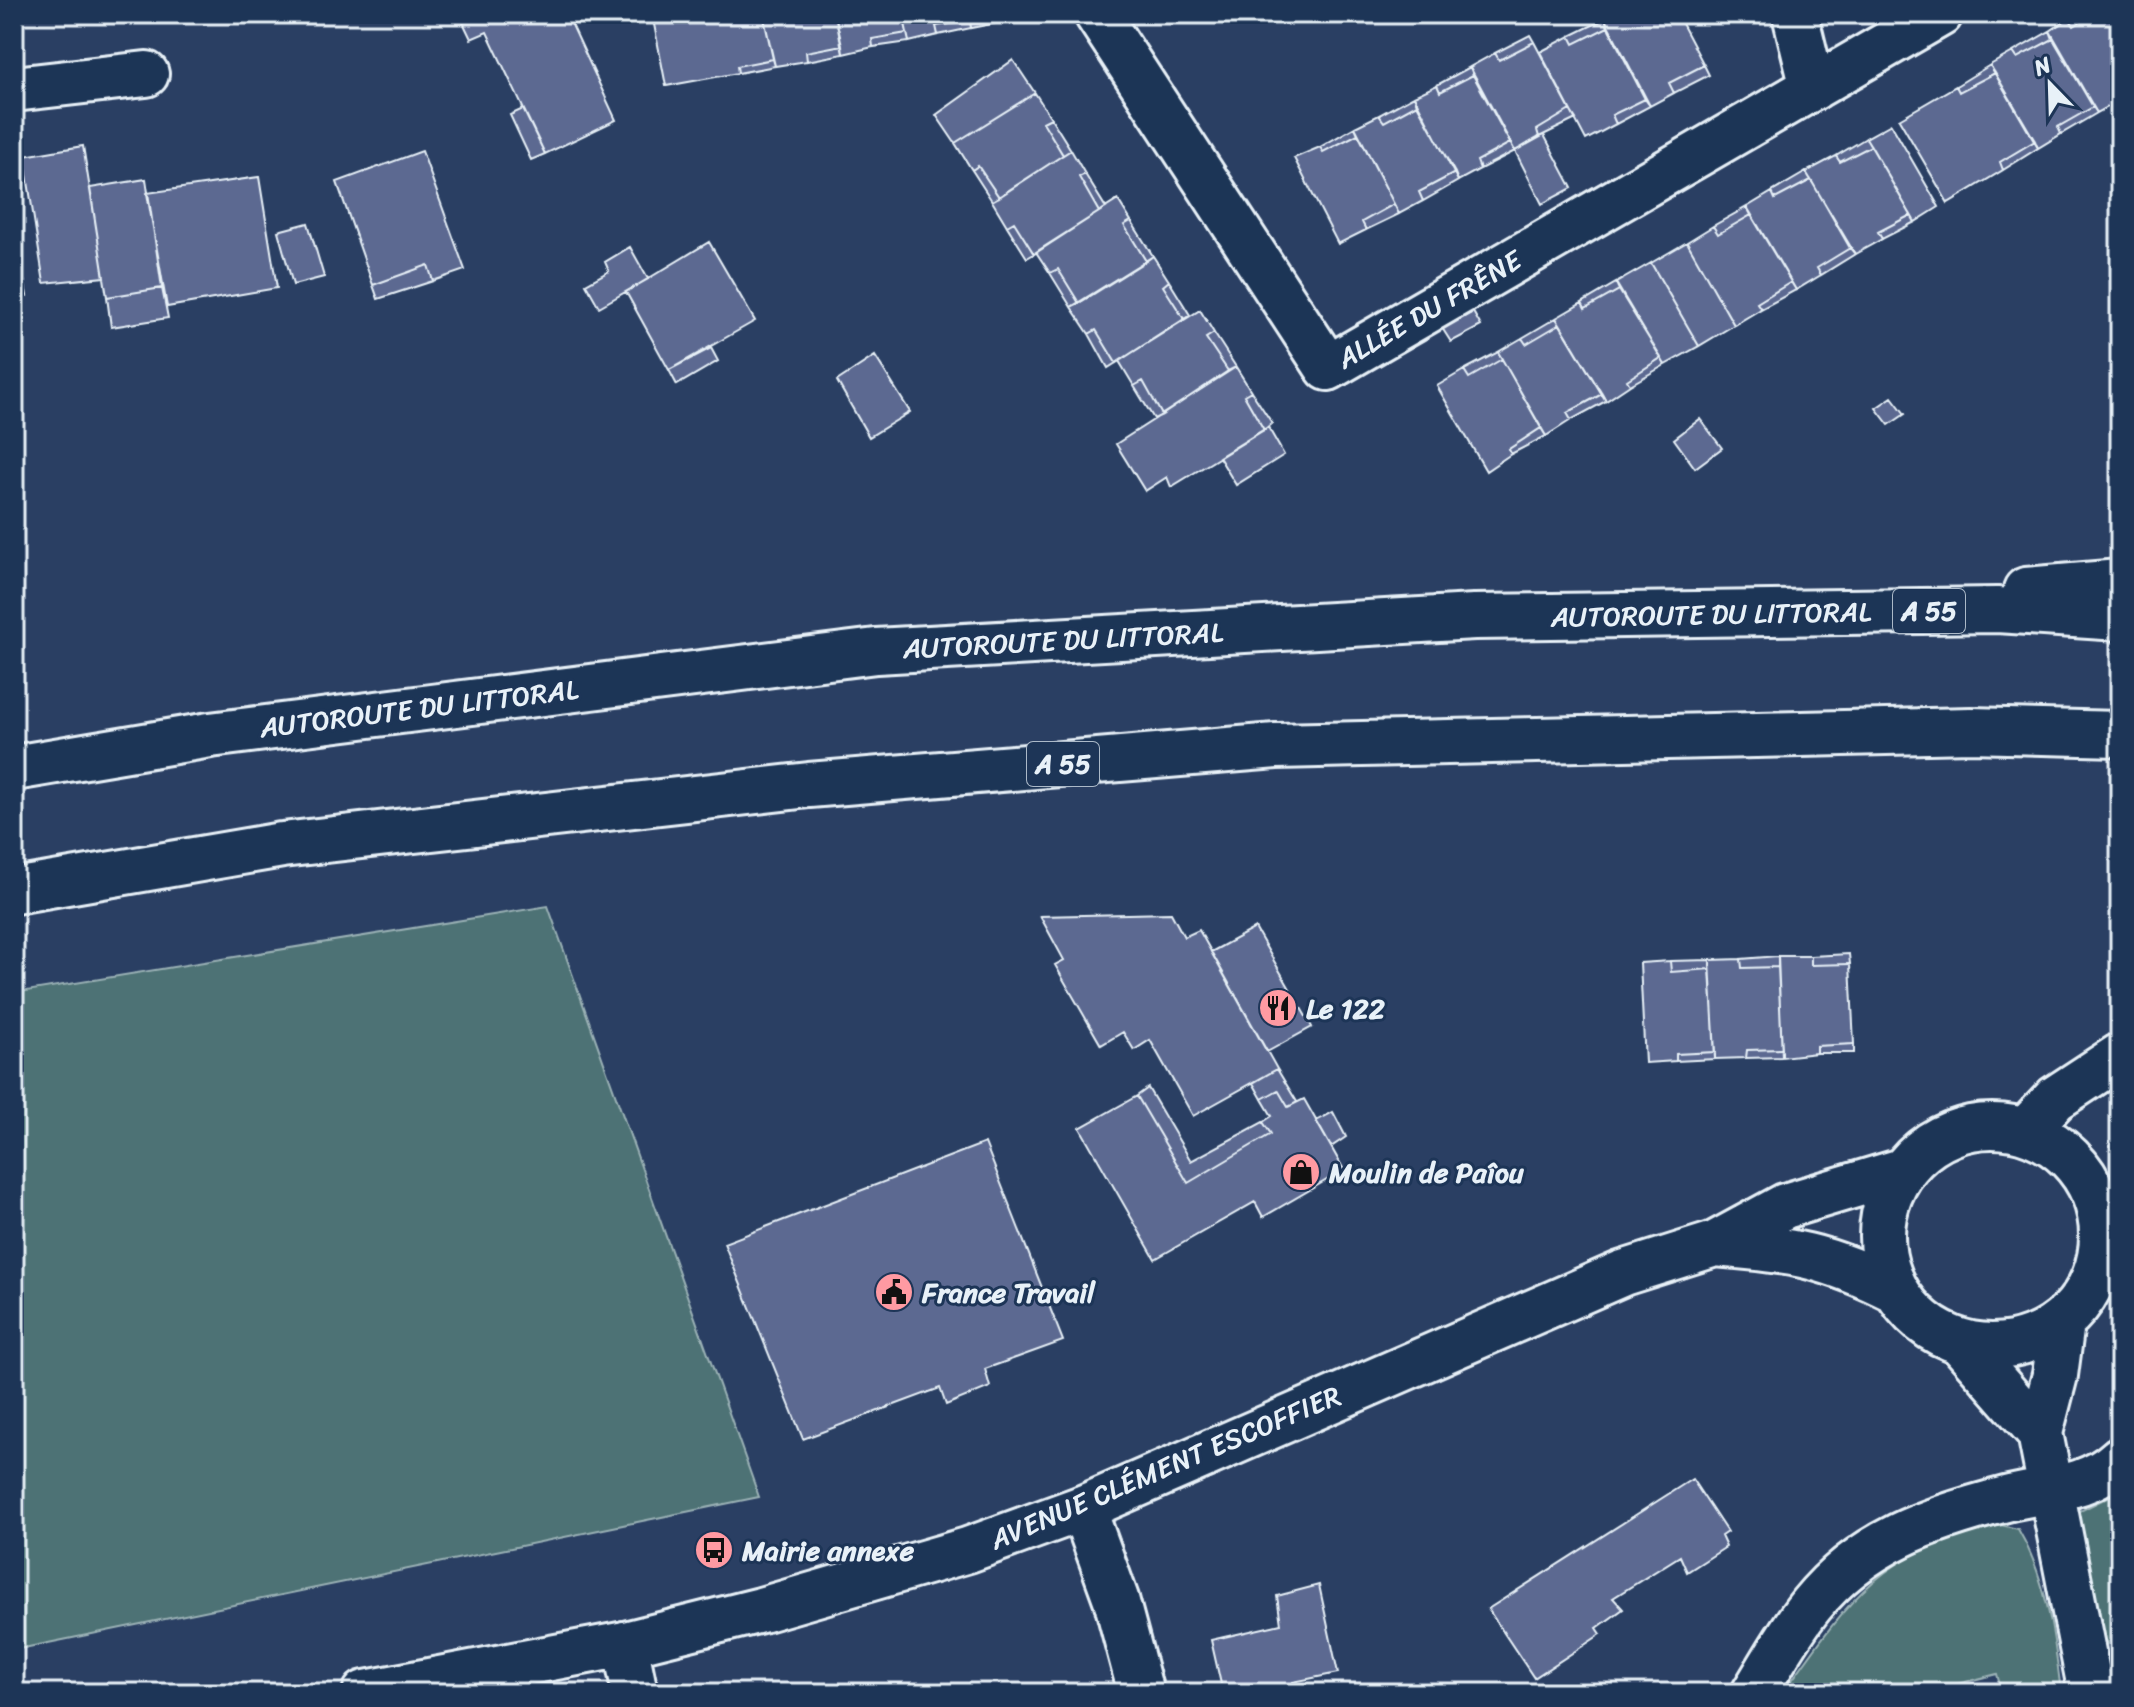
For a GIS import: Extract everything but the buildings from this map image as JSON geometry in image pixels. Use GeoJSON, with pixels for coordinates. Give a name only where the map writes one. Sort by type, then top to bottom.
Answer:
{"type":"FeatureCollection","features":[{"type":"Feature","properties":{"kind":"main road","name":"ALLÉE DU FRÊNE"},"geometry":{"type":"LineString","coordinates":[[1097,14],[1328,368],[1940,14]]}},
{"type":"Feature","properties":{"kind":"main road"},"geometry":{"type":"LineString","coordinates":[[1795,14],[1813,88]]}},
{"type":"Feature","properties":{"kind":"main road"},"geometry":{"type":"LineString","coordinates":[[14,89],[146,74]]}},
{"type":"Feature","properties":{"kind":"main road"},"geometry":{"type":"LineString","coordinates":[[1737,614],[2120,582]]}},
{"type":"Feature","properties":{"kind":"main road","name":"AUTOROUTE DU LITTORAL"},"geometry":{"type":"LineString","coordinates":[[14,768],[210,735],[876,651],[1474,617],[1997,610],[2120,618]]}},
{"type":"Feature","properties":{"kind":"main road","name":"A 55"},"geometry":{"type":"LineString","coordinates":[[14,891],[329,840],[809,785],[1276,746],[1971,730],[2120,734]]}},
{"type":"Feature","properties":{"kind":"main road"},"geometry":{"type":"LineString","coordinates":[[2025,1131],[2056,1098],[2120,1056]]}},
{"type":"Feature","properties":{"kind":"main road"},"geometry":{"type":"LineString","coordinates":[[2102,1222],[2074,1162],[2052,1143],[2025,1131],[1991,1126],[1957,1131],[1927,1147],[1902,1171],[1888,1199],[1882,1230],[1884,1260],[1895,1290],[1913,1314],[1939,1333],[1962,1344],[1999,1346],[2033,1339],[2062,1322],[2086,1293],[2101,1259],[2102,1222],[2120,1180]]}},
{"type":"Feature","properties":{"kind":"main road","name":"AVENUE CLÉMENT ESCOFFIER"},"geometry":{"type":"LineString","coordinates":[[365,1693],[625,1644],[761,1610],[953,1554],[1083,1508],[1609,1279],[1715,1244],[1785,1206],[1902,1171]]}},
{"type":"Feature","properties":{"kind":"main road","name":"AVENUE CLÉMENT ESCOFFIER"},"geometry":{"type":"LineString","coordinates":[[1715,1244],[1794,1250],[1846,1265],[1895,1290]]}},
{"type":"Feature","properties":{"kind":"main road"},"geometry":{"type":"LineString","coordinates":[[2040,1433],[2055,1375],[2062,1322]]}},
{"type":"Feature","properties":{"kind":"main road"},"geometry":{"type":"LineString","coordinates":[[1962,1344],[2040,1433],[2054,1491],[2091,1693]]}},
{"type":"Feature","properties":{"kind":"main road"},"geometry":{"type":"LineString","coordinates":[[1754,1693],[1810,1605],[1858,1558],[1919,1523],[2010,1498],[2054,1491],[2105,1473],[2120,1459]]}},
{"type":"Feature","properties":{"kind":"main road"},"geometry":{"type":"LineString","coordinates":[[1083,1508],[1116,1599],[1141,1693]]}},
{"type":"Feature","properties":{"kind":"main road"},"geometry":{"type":"LineString","coordinates":[[625,1644],[635,1693]]}},
{"type":"Feature","properties":{"kind":"green space"},"geometry":{"type":"Polygon","coordinates":[[[548,906],[759,1497],[14,1650],[14,993],[548,906]]]}},
{"type":"Feature","properties":{"kind":"green space"},"geometry":{"type":"Polygon","coordinates":[[[2120,1491],[2120,1650],[2109,1645],[2094,1628],[2076,1513],[2120,1491]]]}},
{"type":"Feature","properties":{"kind":"green space"},"geometry":{"type":"Polygon","coordinates":[[[1997,1524],[2018,1529],[2036,1567],[2052,1630],[2061,1693],[2002,1693],[1997,1674],[1922,1693],[1783,1693],[1828,1631],[1870,1584],[1923,1550],[1997,1524]]]}},
{"type":"Feature","properties":{"kind":"place","name":"Le 122"},"geometry":{"type":"Point","coordinates":[1278,1008]}},
{"type":"Feature","properties":{"kind":"place","name":"Moulin de Paîou"},"geometry":{"type":"Point","coordinates":[1301,1172]}},
{"type":"Feature","properties":{"kind":"place","name":"France Travail"},"geometry":{"type":"Point","coordinates":[894,1292]}},
{"type":"Feature","properties":{"kind":"place","name":"Mairie annexe"},"geometry":{"type":"Point","coordinates":[714,1550]}}]}
